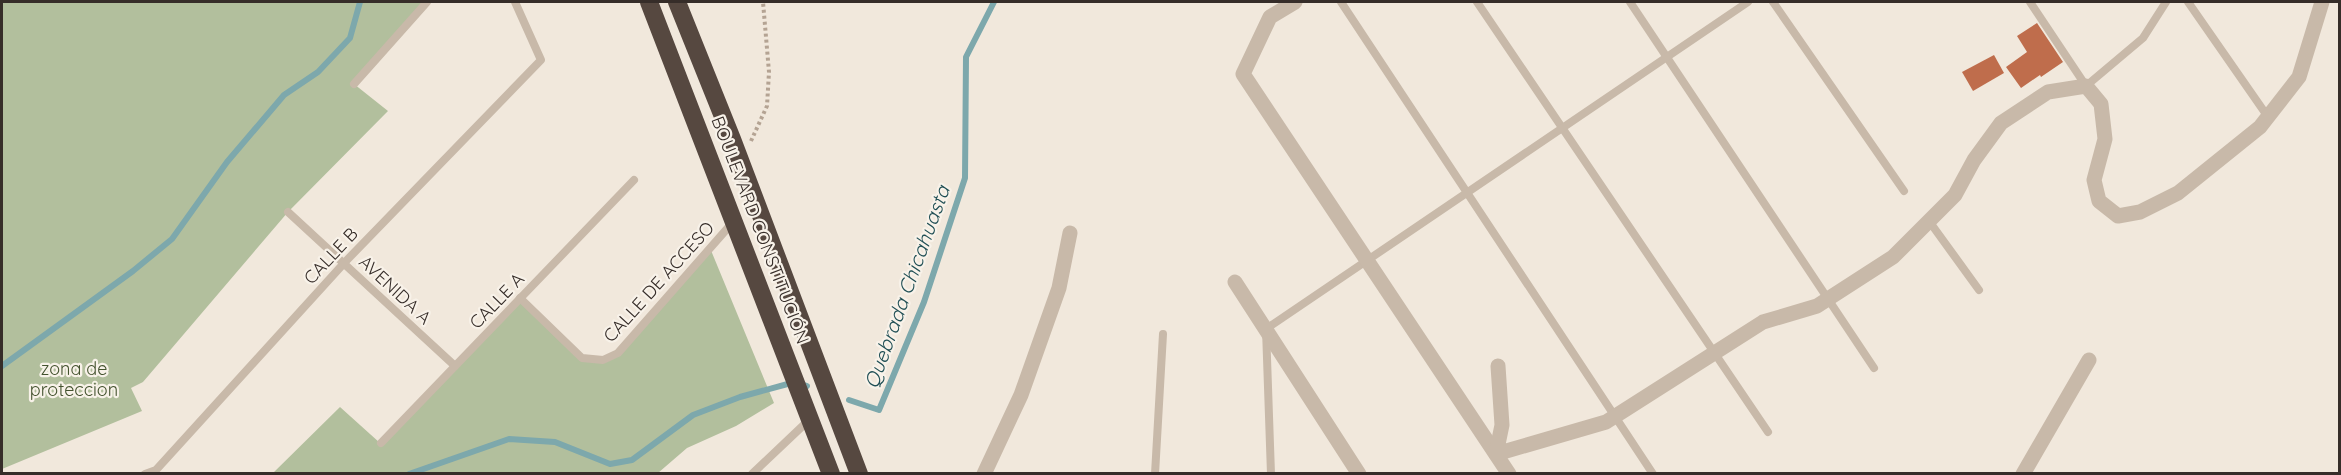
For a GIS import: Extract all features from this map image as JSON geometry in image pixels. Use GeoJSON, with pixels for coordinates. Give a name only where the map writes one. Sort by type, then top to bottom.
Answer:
{"type":"FeatureCollection","features":[{"type":"Feature","properties":{"kind":"highway","name":"BOULEVARD CONSTITUCIÓN"},"geometry":{"type":"LineString","coordinates":[[649,2],[831,474]]}},
{"type":"Feature","properties":{"kind":"highway","name":"BOULEVARD CONSTITUCIÓN"},"geometry":{"type":"LineString","coordinates":[[677,2],[741,162],[859,474]]}},
{"type":"Feature","properties":{"kind":"street"},"geometry":{"type":"LineString","coordinates":[[1295,2],[1270,17],[1243,74],[1509,474]]}},
{"type":"Feature","properties":{"kind":"street"},"geometry":{"type":"LineString","coordinates":[[1496,454],[1606,422],[1763,322],[1817,306],[1893,257],[1955,195],[1974,160],[2001,123],[2048,92],[2086,86],[2100,104],[2105,139],[2094,180],[2099,201],[2118,216],[2140,212],[2178,193],[2260,127],[2299,77],[2322,2]]}},
{"type":"Feature","properties":{"kind":"street"},"geometry":{"type":"LineString","coordinates":[[984,474],[1021,395],[1033,363],[1059,288],[1070,232]]}},
{"type":"Feature","properties":{"kind":"street"},"geometry":{"type":"LineString","coordinates":[[1235,282],[1359,474]]}},
{"type":"Feature","properties":{"kind":"street"},"geometry":{"type":"LineString","coordinates":[[2023,474],[2089,360]]}},
{"type":"Feature","properties":{"kind":"street"},"geometry":{"type":"LineString","coordinates":[[1496,454],[1502,425],[1498,366]]}},
{"type":"Feature","properties":{"kind":"lane"},"geometry":{"type":"LineString","coordinates":[[354,84],[427,2]]}},
{"type":"Feature","properties":{"kind":"lane","name":"CALLE B"},"geometry":{"type":"LineString","coordinates":[[145,474],[156,470],[344,264],[541,60],[515,2]]}},
{"type":"Feature","properties":{"kind":"lane"},"geometry":{"type":"LineString","coordinates":[[1341,2],[1653,474]]}},
{"type":"Feature","properties":{"kind":"lane"},"geometry":{"type":"LineString","coordinates":[[1477,2],[1768,432]]}},
{"type":"Feature","properties":{"kind":"lane"},"geometry":{"type":"LineString","coordinates":[[1630,2],[1874,368]]}},
{"type":"Feature","properties":{"kind":"lane"},"geometry":{"type":"LineString","coordinates":[[1271,474],[1266,329],[1748,2]]}},
{"type":"Feature","properties":{"kind":"lane"},"geometry":{"type":"LineString","coordinates":[[1773,2],[1904,191]]}},
{"type":"Feature","properties":{"kind":"lane"},"geometry":{"type":"LineString","coordinates":[[2030,2],[2086,86],[2144,38],[2166,2]]}},
{"type":"Feature","properties":{"kind":"lane"},"geometry":{"type":"LineString","coordinates":[[2188,2],[2268,117]]}},
{"type":"Feature","properties":{"kind":"lane","name":"CALLE A"},"geometry":{"type":"LineString","coordinates":[[381,443],[634,180]]}},
{"type":"Feature","properties":{"kind":"lane","name":"AVENIDA A"},"geometry":{"type":"LineString","coordinates":[[288,212],[455,366]]}},
{"type":"Feature","properties":{"kind":"lane","name":"CALLE DE ACCESO"},"geometry":{"type":"LineString","coordinates":[[520,298],[582,358],[603,360],[618,353],[734,221]]}},
{"type":"Feature","properties":{"kind":"lane"},"geometry":{"type":"LineString","coordinates":[[1929,221],[1979,290]]}},
{"type":"Feature","properties":{"kind":"lane"},"geometry":{"type":"LineString","coordinates":[[1155,474],[1163,334]]}},
{"type":"Feature","properties":{"kind":"lane"},"geometry":{"type":"LineString","coordinates":[[752,474],[810,419]]}},
{"type":"Feature","properties":{"kind":"path"},"geometry":{"type":"LineString","coordinates":[[741,162],[767,106],[769,72],[763,2]]}},
{"type":"Feature","properties":{"kind":"green space","name":"zona de proteccion"},"geometry":{"type":"Polygon","coordinates":[[[2,2],[427,2],[354,84],[388,111],[288,212],[143,382],[131,388],[142,411],[2,469],[2,2]]]}},
{"type":"Feature","properties":{"kind":"green space"},"geometry":{"type":"Polygon","coordinates":[[[710,248],[774,403],[736,426],[687,448],[658,473],[272,474],[340,407],[380,443],[520,298],[582,358],[603,360],[618,353],[710,248]]]}},
{"type":"Feature","properties":{"kind":"building"},"geometry":{"type":"Polygon","coordinates":[[[2037,23],[2063,62],[2021,88],[2006,67],[2027,52],[2017,36],[2037,23]]]}},
{"type":"Feature","properties":{"kind":"building"},"geometry":{"type":"Polygon","coordinates":[[[1994,55],[2004,73],[1973,91],[1962,72],[1994,55]]]}},
{"type":"Feature","properties":{"kind":"waterway"},"geometry":{"type":"LineString","coordinates":[[2,366],[133,271],[172,239],[227,162],[284,95],[318,72],[350,38],[360,2]]}},
{"type":"Feature","properties":{"kind":"waterway","name":"Quebrada Chicahuasta"},"geometry":{"type":"LineString","coordinates":[[849,400],[879,410],[924,302],[965,178],[966,57],[994,2]]}},
{"type":"Feature","properties":{"kind":"waterway","name":"Quebrada Chicahuasta"},"geometry":{"type":"LineString","coordinates":[[409,474],[509,439],[555,442],[610,464],[632,460],[693,415],[740,397],[795,382],[807,386]]}}]}
